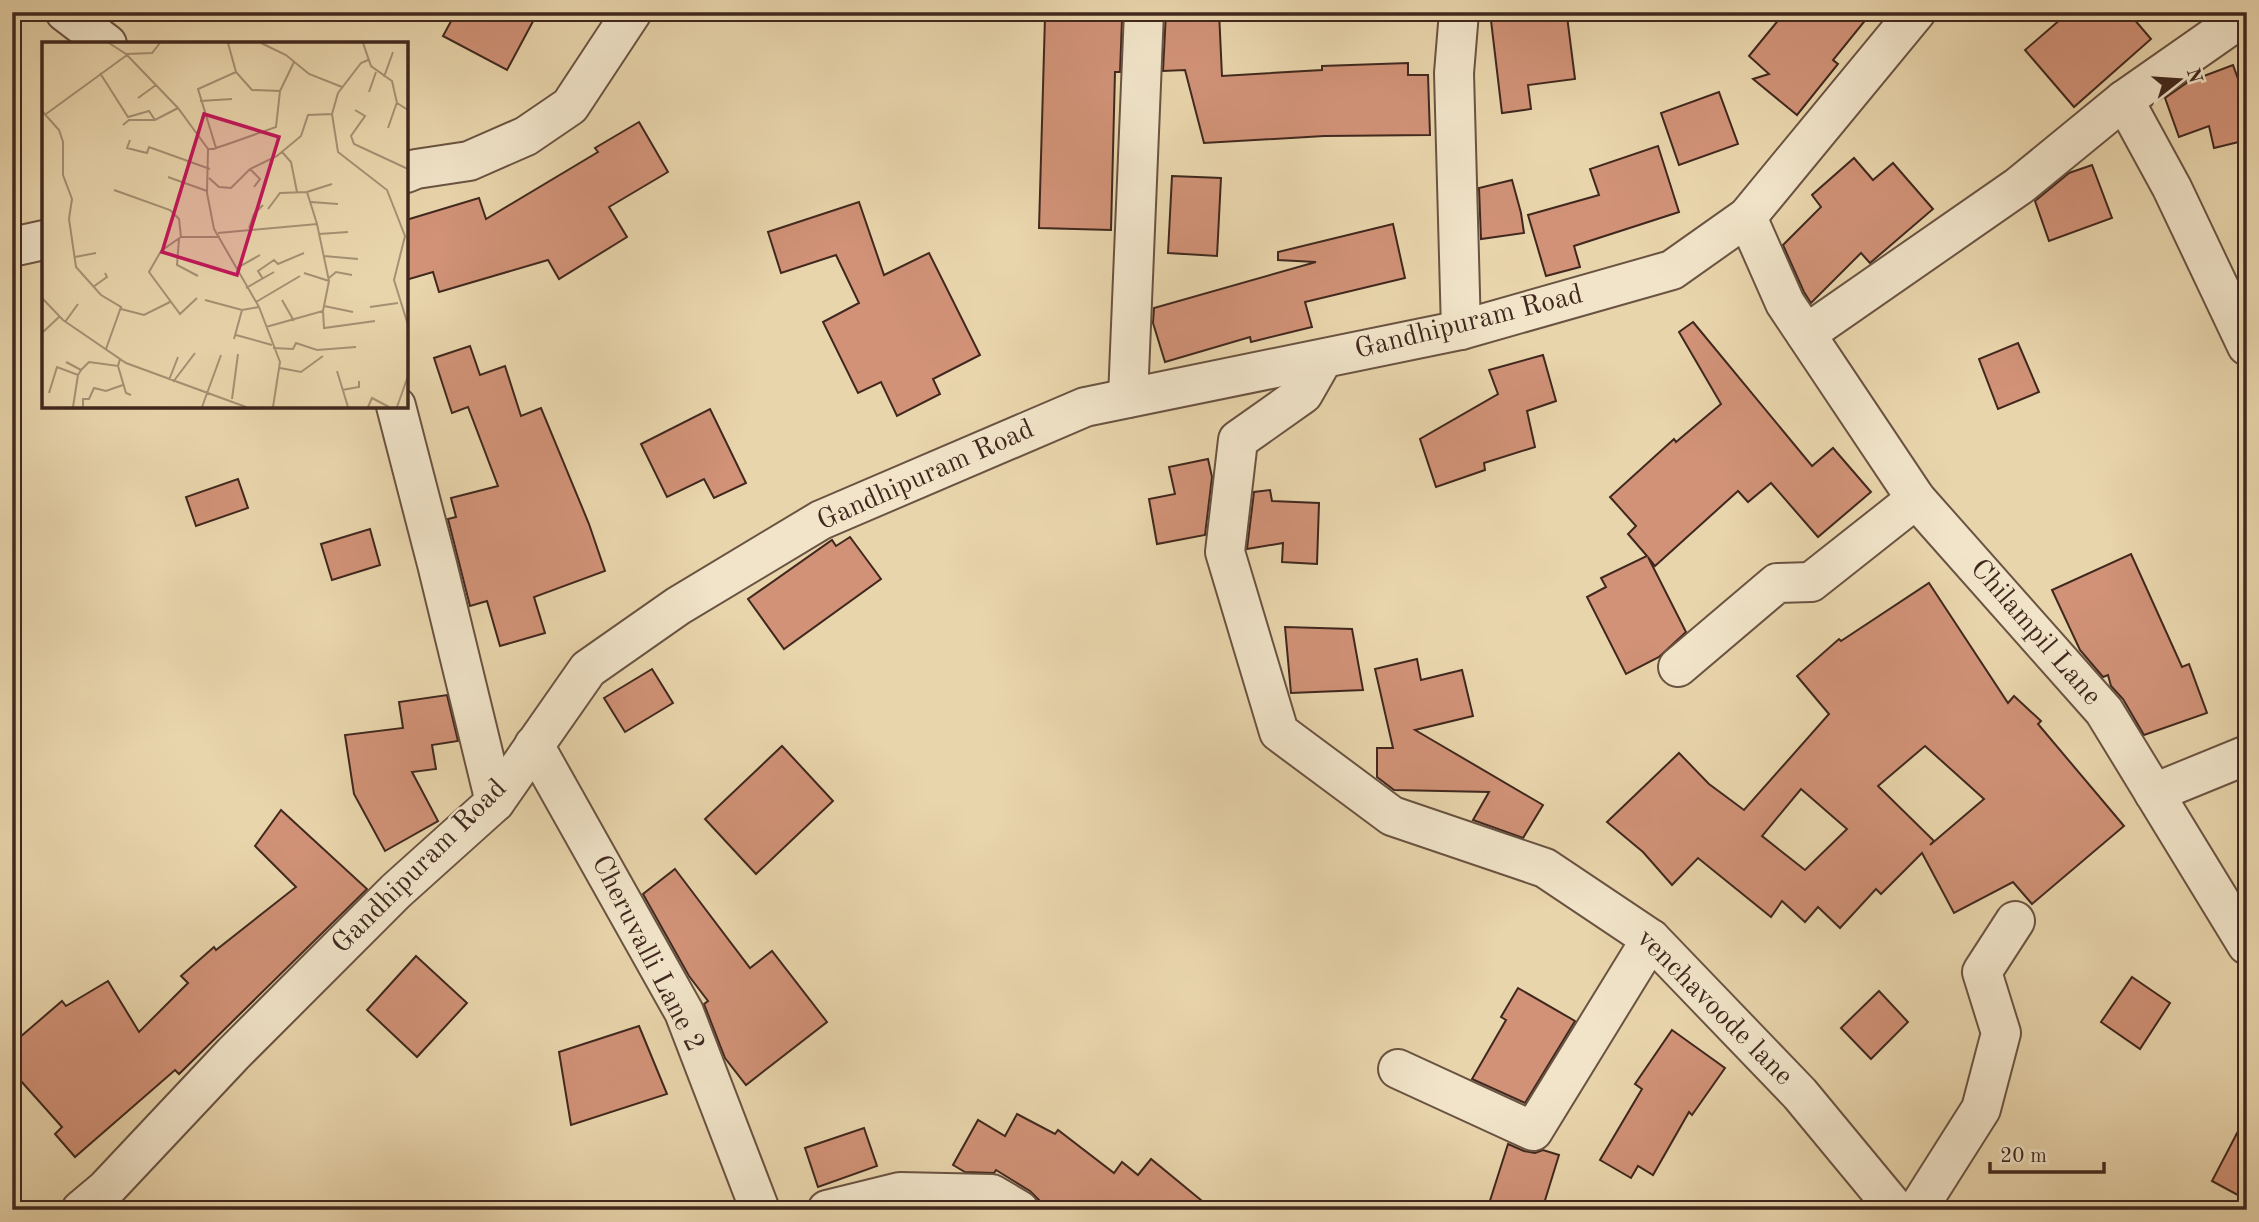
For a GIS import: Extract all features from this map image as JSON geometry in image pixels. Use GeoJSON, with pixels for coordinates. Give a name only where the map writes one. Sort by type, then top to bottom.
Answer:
{"type":"FeatureCollection","features":[{"type":"Feature","properties":{"kind":"street"},"geometry":{"type":"LineString","coordinates":[[65,12],[104,30]]}},
{"type":"Feature","properties":{"kind":"street"},"geometry":{"type":"LineString","coordinates":[[408,172],[469,162],[526,136],[570,106],[632,12]]}},
{"type":"Feature","properties":{"kind":"street"},"geometry":{"type":"LineString","coordinates":[[1128,398],[1144,12]]}},
{"type":"Feature","properties":{"kind":"street"},"geometry":{"type":"LineString","coordinates":[[1459,12],[1454,73],[1461,330]]}},
{"type":"Feature","properties":{"kind":"street","name":"Gandhipuram Road"},"geometry":{"type":"LineString","coordinates":[[105,1203],[233,1054],[396,891],[495,802],[588,669],[678,606],[821,520],[1085,407],[1461,330],[1672,270],[1747,217],[1916,12]]}},
{"type":"Feature","properties":{"kind":"street"},"geometry":{"type":"LineString","coordinates":[[1806,334],[2019,186],[2124,100],[2247,14]]}},
{"type":"Feature","properties":{"kind":"street"},"geometry":{"type":"LineString","coordinates":[[2124,100],[2172,188],[2247,346]]}},
{"type":"Feature","properties":{"kind":"street","name":"Chilampil Lane"},"geometry":{"type":"LineString","coordinates":[[1747,217],[1785,303],[1916,499],[2104,711],[2247,945]]}},
{"type":"Feature","properties":{"kind":"street"},"geometry":{"type":"LineString","coordinates":[[12,247],[42,240]]}},
{"type":"Feature","properties":{"kind":"street","name":"venchavoode lane"},"geometry":{"type":"LineString","coordinates":[[1323,359],[1303,394],[1238,440],[1225,552],[1279,732],[1392,816],[1545,868],[1651,939],[1800,1094],[1896,1210]]}},
{"type":"Feature","properties":{"kind":"street"},"geometry":{"type":"LineString","coordinates":[[397,408],[495,802]]}},
{"type":"Feature","properties":{"kind":"street"},"geometry":{"type":"LineString","coordinates":[[1678,667],[1777,583],[1811,582],[1916,499]]}},
{"type":"Feature","properties":{"kind":"street","name":"Cheruvalli Lane 2"},"geometry":{"type":"LineString","coordinates":[[534,745],[684,1012],[767,1204]]}},
{"type":"Feature","properties":{"kind":"street"},"geometry":{"type":"LineString","coordinates":[[2154,793],[2247,755]]}},
{"type":"Feature","properties":{"kind":"street"},"geometry":{"type":"LineString","coordinates":[[1917,1210],[1981,1109],[2001,1033],[1982,972],[2015,920]]}},
{"type":"Feature","properties":{"kind":"street"},"geometry":{"type":"LineString","coordinates":[[1398,1069],[1533,1130],[1651,939]]}},
{"type":"Feature","properties":{"kind":"street"},"geometry":{"type":"LineString","coordinates":[[827,1210],[900,1192],[992,1194],[1019,1210]]}},
{"type":"Feature","properties":{"kind":"building"},"geometry":{"type":"Polygon","coordinates":[[[456,12],[538,12],[507,70],[443,36],[456,12]]]}},
{"type":"Feature","properties":{"kind":"building"},"geometry":{"type":"Polygon","coordinates":[[[1166,12],[1219,12],[1222,76],[1322,70],[1322,66],[1408,63],[1408,75],[1428,75],[1430,135],[1324,136],[1204,143],[1185,70],[1163,71],[1166,12]]]}},
{"type":"Feature","properties":{"kind":"building"},"geometry":{"type":"Polygon","coordinates":[[[1490,12],[1528,12],[1529,21],[1567,16],[1575,79],[1528,85],[1531,109],[1502,113],[1490,12]]]}},
{"type":"Feature","properties":{"kind":"building"},"geometry":{"type":"Polygon","coordinates":[[[1785,12],[1872,12],[1833,60],[1838,64],[1797,115],[1753,79],[1769,74],[1749,56],[1785,12]]]}},
{"type":"Feature","properties":{"kind":"building"},"geometry":{"type":"Polygon","coordinates":[[[2069,12],[2128,12],[2151,39],[2074,107],[2025,50],[2069,12]]]}},
{"type":"Feature","properties":{"kind":"building"},"geometry":{"type":"Polygon","coordinates":[[[1045,17],[1122,20],[1120,72],[1115,72],[1111,230],[1039,228],[1045,17]]]}},
{"type":"Feature","properties":{"kind":"building"},"geometry":{"type":"Polygon","coordinates":[[[2233,65],[2247,104],[2247,140],[2214,148],[2209,126],[2179,137],[2165,98],[2188,82],[2233,65]]]}},
{"type":"Feature","properties":{"kind":"building"},"geometry":{"type":"Polygon","coordinates":[[[1719,92],[1738,144],[1679,165],[1661,113],[1719,92]]]}},
{"type":"Feature","properties":{"kind":"building"},"geometry":{"type":"Polygon","coordinates":[[[639,122],[668,172],[609,207],[627,237],[559,279],[548,260],[439,292],[433,272],[408,279],[408,219],[479,198],[486,219],[598,152],[595,148],[639,122]]]}},
{"type":"Feature","properties":{"kind":"building"},"geometry":{"type":"Polygon","coordinates":[[[1658,146],[1679,212],[1574,246],[1580,267],[1546,276],[1528,215],[1599,195],[1590,169],[1658,146]]]}},
{"type":"Feature","properties":{"kind":"building"},"geometry":{"type":"Polygon","coordinates":[[[1854,158],[1873,180],[1893,163],[1933,209],[1870,263],[1861,253],[1811,303],[1783,245],[1821,207],[1812,195],[1854,158]]]}},
{"type":"Feature","properties":{"kind":"building"},"geometry":{"type":"Polygon","coordinates":[[[2092,165],[2112,218],[2049,241],[2035,201],[2069,173],[2092,165]]]}},
{"type":"Feature","properties":{"kind":"building"},"geometry":{"type":"Polygon","coordinates":[[[1172,176],[1221,178],[1217,256],[1168,253],[1172,176]]]}},
{"type":"Feature","properties":{"kind":"building"},"geometry":{"type":"Polygon","coordinates":[[[1512,180],[1524,233],[1481,239],[1479,188],[1512,180]]]}},
{"type":"Feature","properties":{"kind":"building"},"geometry":{"type":"Polygon","coordinates":[[[859,202],[884,275],[929,253],[980,355],[933,379],[940,394],[897,416],[881,382],[858,393],[823,322],[859,303],[836,255],[781,273],[768,232],[859,202]]]}},
{"type":"Feature","properties":{"kind":"building"},"geometry":{"type":"Polygon","coordinates":[[[1393,224],[1405,278],[1305,302],[1312,327],[1251,342],[1250,337],[1165,362],[1153,323],[1154,308],[1316,262],[1278,260],[1278,252],[1393,224]]]}},
{"type":"Feature","properties":{"kind":"building"},"geometry":{"type":"Polygon","coordinates":[[[1693,322],[1812,466],[1833,448],[1871,492],[1818,537],[1771,483],[1748,502],[1738,491],[1655,566],[1648,557],[1686,632],[1659,657],[1626,674],[1587,597],[1606,587],[1601,578],[1647,556],[1628,534],[1636,526],[1610,497],[1674,439],[1676,442],[1721,404],[1679,332],[1693,322]]]}},
{"type":"Feature","properties":{"kind":"building"},"geometry":{"type":"Polygon","coordinates":[[[2018,343],[2039,392],[1998,409],[1979,359],[2018,343]]]}},
{"type":"Feature","properties":{"kind":"building"},"geometry":{"type":"Polygon","coordinates":[[[470,346],[480,375],[505,366],[521,416],[541,408],[589,524],[605,571],[534,597],[545,633],[500,646],[487,601],[470,606],[448,519],[456,517],[451,498],[498,486],[468,407],[452,413],[434,358],[470,346]]]}},
{"type":"Feature","properties":{"kind":"building"},"geometry":{"type":"Polygon","coordinates":[[[1543,355],[1556,401],[1527,411],[1535,447],[1484,463],[1485,470],[1436,487],[1420,439],[1498,394],[1489,370],[1543,355]]]}},
{"type":"Feature","properties":{"kind":"building"},"geometry":{"type":"Polygon","coordinates":[[[710,409],[746,483],[714,498],[704,479],[667,497],[641,444],[710,409]]]}},
{"type":"Feature","properties":{"kind":"building"},"geometry":{"type":"Polygon","coordinates":[[[1208,459],[1212,477],[1205,535],[1157,544],[1149,499],[1175,494],[1169,467],[1208,459]]]}},
{"type":"Feature","properties":{"kind":"building"},"geometry":{"type":"Polygon","coordinates":[[[238,479],[248,508],[196,526],[186,497],[238,479]]]}},
{"type":"Feature","properties":{"kind":"building"},"geometry":{"type":"Polygon","coordinates":[[[1270,490],[1272,501],[1319,503],[1317,564],[1282,562],[1283,543],[1247,549],[1254,492],[1270,490]]]}},
{"type":"Feature","properties":{"kind":"building"},"geometry":{"type":"Polygon","coordinates":[[[370,529],[380,565],[332,580],[321,544],[370,529]]]}},
{"type":"Feature","properties":{"kind":"building"},"geometry":{"type":"Polygon","coordinates":[[[850,537],[881,579],[784,649],[748,599],[832,540],[836,546],[850,537]]]}},
{"type":"Feature","properties":{"kind":"building"},"geometry":{"type":"Polygon","coordinates":[[[2131,554],[2182,667],[2189,664],[2207,713],[2144,735],[2123,699],[2111,686],[2108,675],[2103,677],[2080,650],[2052,590],[2131,554]]]}},
{"type":"Feature","properties":{"kind":"building"},"geometry":{"type":"Polygon","coordinates":[[[1929,583],[2008,703],[2014,696],[2041,721],[2038,724],[2124,826],[2032,904],[2013,882],[1954,913],[1922,853],[1881,894],[1876,889],[1840,928],[1818,907],[1805,922],[1782,901],[1771,917],[1698,858],[1672,885],[1643,852],[1607,822],[1679,753],[1709,784],[1744,810],[1829,714],[1797,676],[1839,639],[1841,641],[1929,583]],[[1925,746],[1878,786],[1934,841],[1930,845],[1984,799],[1925,746]],[[1801,789],[1762,836],[1805,870],[1847,829],[1801,789]]]}},
{"type":"Feature","properties":{"kind":"building"},"geometry":{"type":"Polygon","coordinates":[[[1285,627],[1352,629],[1363,690],[1291,693],[1285,627]]]}},
{"type":"Feature","properties":{"kind":"building"},"geometry":{"type":"Polygon","coordinates":[[[1417,659],[1421,680],[1462,670],[1473,716],[1415,730],[1543,805],[1523,838],[1473,820],[1489,792],[1394,790],[1377,777],[1377,748],[1393,748],[1375,669],[1417,659]]]}},
{"type":"Feature","properties":{"kind":"building"},"geometry":{"type":"Polygon","coordinates":[[[652,669],[673,703],[625,732],[604,698],[652,669]]]}},
{"type":"Feature","properties":{"kind":"building"},"geometry":{"type":"Polygon","coordinates":[[[447,695],[458,741],[432,745],[436,769],[412,772],[438,821],[385,851],[354,794],[345,735],[403,728],[399,702],[447,695]]]}},
{"type":"Feature","properties":{"kind":"building"},"geometry":{"type":"Polygon","coordinates":[[[782,746],[833,801],[756,874],[705,819],[782,746]]]}},
{"type":"Feature","properties":{"kind":"building"},"geometry":{"type":"Polygon","coordinates":[[[281,810],[367,889],[179,1074],[175,1070],[75,1157],[55,1134],[62,1127],[12,1071],[12,1044],[62,1001],[66,1006],[108,981],[139,1032],[188,983],[181,976],[214,947],[216,950],[296,887],[255,846],[281,810]]]}},
{"type":"Feature","properties":{"kind":"building"},"geometry":{"type":"Polygon","coordinates":[[[675,869],[750,968],[772,951],[827,1022],[746,1085],[725,1058],[704,1004],[708,1001],[689,976],[643,894],[675,869]]]}},
{"type":"Feature","properties":{"kind":"building"},"geometry":{"type":"Polygon","coordinates":[[[416,956],[467,1003],[417,1057],[367,1010],[416,956]]]}},
{"type":"Feature","properties":{"kind":"building"},"geometry":{"type":"Polygon","coordinates":[[[2132,977],[2170,1003],[2140,1049],[2101,1022],[2132,977]]]}},
{"type":"Feature","properties":{"kind":"building"},"geometry":{"type":"Polygon","coordinates":[[[1518,988],[1575,1021],[1525,1103],[1472,1079],[1506,1020],[1501,1017],[1518,988]]]}},
{"type":"Feature","properties":{"kind":"building"},"geometry":{"type":"Polygon","coordinates":[[[1879,991],[1908,1022],[1871,1059],[1841,1028],[1879,991]]]}},
{"type":"Feature","properties":{"kind":"building"},"geometry":{"type":"Polygon","coordinates":[[[639,1026],[667,1094],[571,1125],[559,1052],[639,1026]]]}},
{"type":"Feature","properties":{"kind":"building"},"geometry":{"type":"Polygon","coordinates":[[[1672,1030],[1725,1068],[1692,1115],[1689,1112],[1653,1175],[1638,1166],[1631,1178],[1600,1160],[1642,1089],[1635,1084],[1672,1030]]]}},
{"type":"Feature","properties":{"kind":"building"},"geometry":{"type":"Polygon","coordinates":[[[1017,1114],[1055,1134],[1058,1130],[1114,1173],[1122,1162],[1138,1175],[1151,1159],[1213,1210],[1049,1210],[1030,1191],[996,1170],[994,1173],[965,1172],[953,1165],[978,1120],[1005,1136],[1017,1114]]]}},
{"type":"Feature","properties":{"kind":"building"},"geometry":{"type":"Polygon","coordinates":[[[2247,1114],[2247,1200],[2212,1181],[2247,1114]]]}},
{"type":"Feature","properties":{"kind":"building"},"geometry":{"type":"Polygon","coordinates":[[[864,1128],[877,1166],[818,1187],[805,1148],[864,1128]]]}},
{"type":"Feature","properties":{"kind":"building"},"geometry":{"type":"Polygon","coordinates":[[[1508,1144],[1524,1151],[1535,1153],[1543,1150],[1559,1155],[1542,1210],[1487,1210],[1508,1144]]]}}]}
